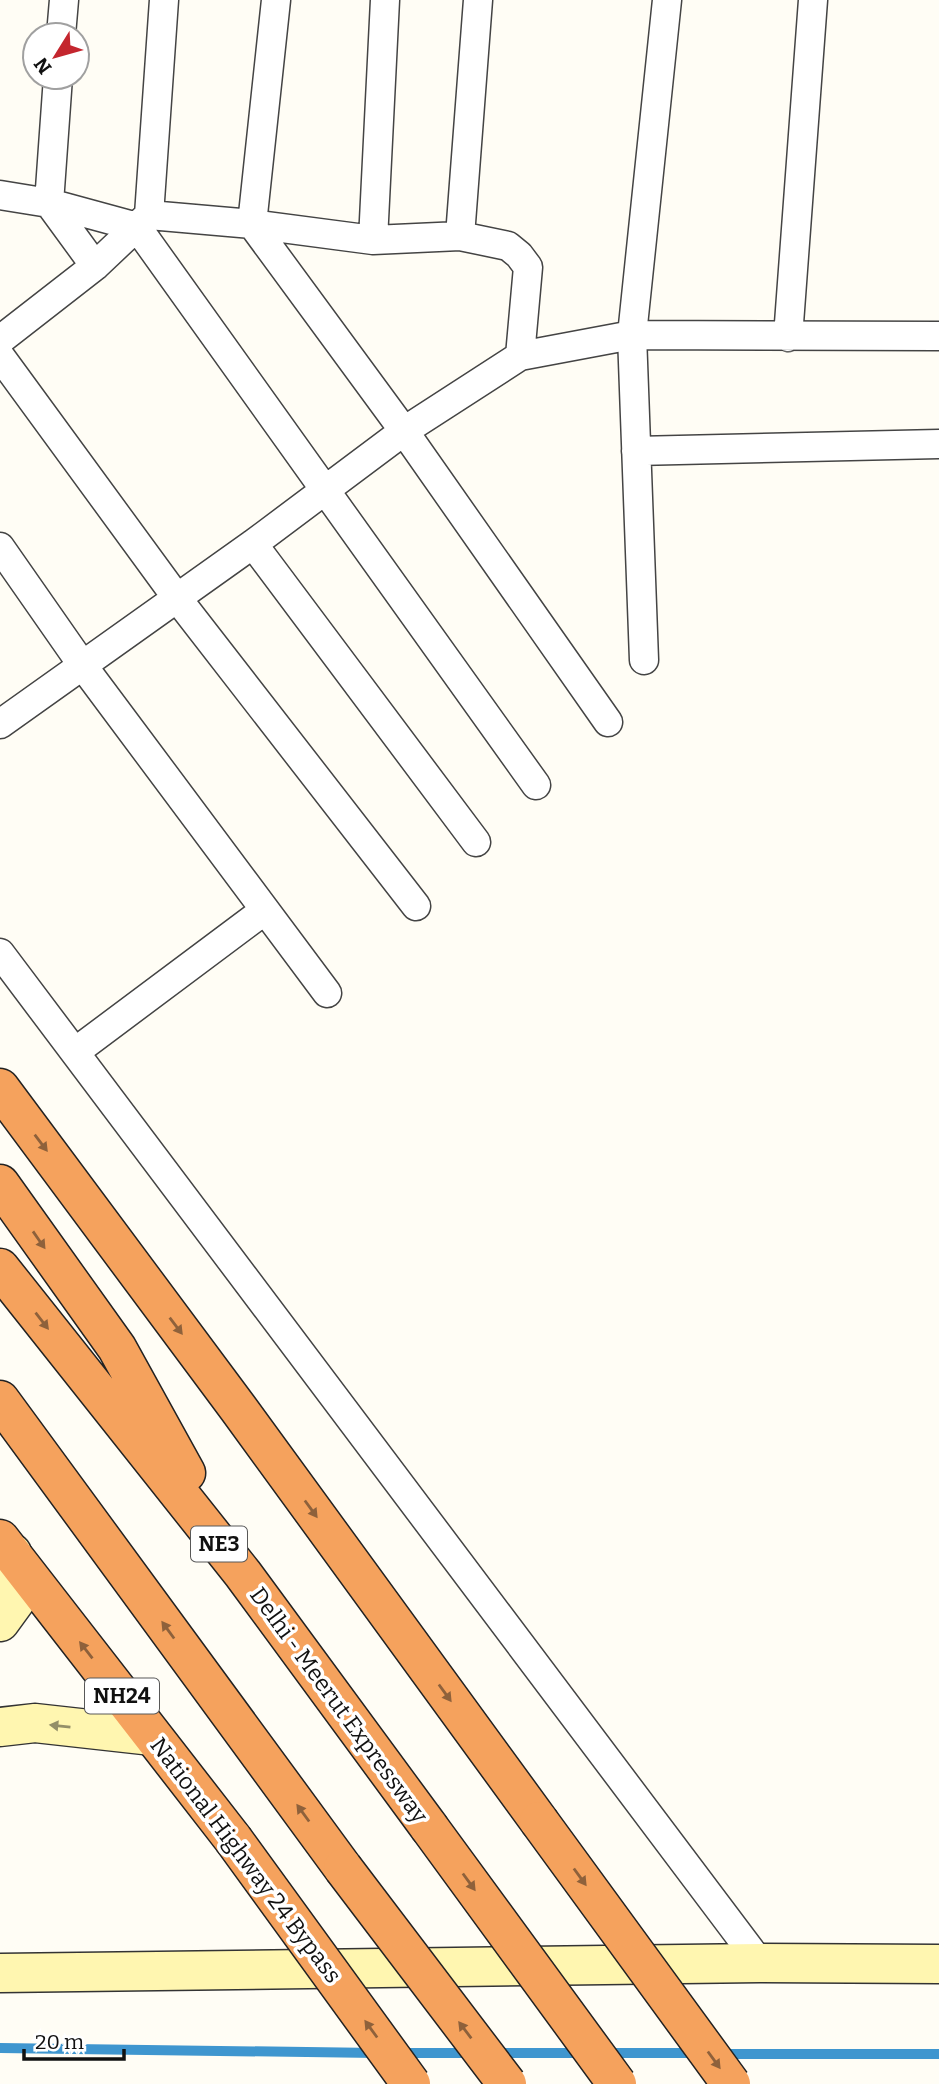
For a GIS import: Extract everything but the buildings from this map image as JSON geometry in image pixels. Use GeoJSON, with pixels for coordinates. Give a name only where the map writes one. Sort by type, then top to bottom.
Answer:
{"type":"FeatureCollection","features":[{"type":"Feature","properties":{"kind":"highway"},"geometry":{"type":"LineString","coordinates":[[0,1088],[238,1408],[731,2084]]}},
{"type":"Feature","properties":{"kind":"highway"},"geometry":{"type":"LineString","coordinates":[[0,1184],[117,1348],[243,1574]]}},
{"type":"Feature","properties":{"kind":"highway","name":"Delhi - Meerut Expressway"},"geometry":{"type":"LineString","coordinates":[[0,1268],[243,1574],[617,2084]]}},
{"type":"Feature","properties":{"kind":"highway"},"geometry":{"type":"LineString","coordinates":[[0,1401],[343,1868],[507,2084]]}},
{"type":"Feature","properties":{"kind":"highway"},"geometry":{"type":"LineString","coordinates":[[0,1415],[49,1468]]}},
{"type":"Feature","properties":{"kind":"highway","name":"National Highway 24 Bypass"},"geometry":{"type":"LineString","coordinates":[[6,1546],[233,1839],[411,2084]]}},
{"type":"Feature","properties":{"kind":"street"},"geometry":{"type":"LineString","coordinates":[[62,21],[64,0]]}},
{"type":"Feature","properties":{"kind":"street"},"geometry":{"type":"LineString","coordinates":[[164,0],[143,221],[325,490],[536,785]]}},
{"type":"Feature","properties":{"kind":"street"},"geometry":{"type":"LineString","coordinates":[[276,0],[252,225],[404,431],[608,722]]}},
{"type":"Feature","properties":{"kind":"street"},"geometry":{"type":"LineString","coordinates":[[373,240],[385,0]]}},
{"type":"Feature","properties":{"kind":"street"},"geometry":{"type":"LineString","coordinates":[[460,236],[478,0]]}},
{"type":"Feature","properties":{"kind":"street"},"geometry":{"type":"LineString","coordinates":[[644,660],[632,335],[667,0]]}},
{"type":"Feature","properties":{"kind":"street"},"geometry":{"type":"LineString","coordinates":[[788,337],[813,0]]}},
{"type":"Feature","properties":{"kind":"street"},"geometry":{"type":"LineString","coordinates":[[57,91],[49,203],[94,265]]}},
{"type":"Feature","properties":{"kind":"street"},"geometry":{"type":"LineString","coordinates":[[0,195],[143,221],[252,225],[373,240],[460,236],[508,246],[528,267],[520,356]]}},
{"type":"Feature","properties":{"kind":"street"},"geometry":{"type":"LineString","coordinates":[[0,340],[94,265],[143,221]]}},
{"type":"Feature","properties":{"kind":"street"},"geometry":{"type":"LineString","coordinates":[[0,724],[253,544],[404,431],[520,356],[632,335],[939,336]]}},
{"type":"Feature","properties":{"kind":"street"},"geometry":{"type":"LineString","coordinates":[[0,356],[177,598],[416,906]]}},
{"type":"Feature","properties":{"kind":"street"},"geometry":{"type":"LineString","coordinates":[[636,450],[939,444]]}},
{"type":"Feature","properties":{"kind":"street"},"geometry":{"type":"LineString","coordinates":[[253,544],[475,842]]}},
{"type":"Feature","properties":{"kind":"street"},"geometry":{"type":"LineString","coordinates":[[0,547],[83,666],[327,993]]}},
{"type":"Feature","properties":{"kind":"street"},"geometry":{"type":"LineString","coordinates":[[75,1052],[265,910]]}},
{"type":"Feature","properties":{"kind":"street"},"geometry":{"type":"LineString","coordinates":[[0,953],[760,1963]]}},
{"type":"Feature","properties":{"kind":"street"},"geometry":{"type":"LineString","coordinates":[[0,1622],[16,1600],[6,1546]]}},
{"type":"Feature","properties":{"kind":"street"},"geometry":{"type":"LineString","coordinates":[[0,1727],[35,1723],[152,1736]]}},
{"type":"Feature","properties":{"kind":"street"},"geometry":{"type":"LineString","coordinates":[[0,1973],[760,1963],[939,1964]]}},
{"type":"Feature","properties":{"kind":"waterway"},"geometry":{"type":"LineString","coordinates":[[0,2048],[377,2053]]}},
{"type":"Feature","properties":{"kind":"waterway"},"geometry":{"type":"LineString","coordinates":[[399,2053],[472,2053]]}},
{"type":"Feature","properties":{"kind":"waterway"},"geometry":{"type":"LineString","coordinates":[[497,2053],[584,2053]]}},
{"type":"Feature","properties":{"kind":"waterway"},"geometry":{"type":"LineString","coordinates":[[606,2053],[696,2053]]}},
{"type":"Feature","properties":{"kind":"waterway"},"geometry":{"type":"LineString","coordinates":[[721,2054],[939,2054]]}}]}
